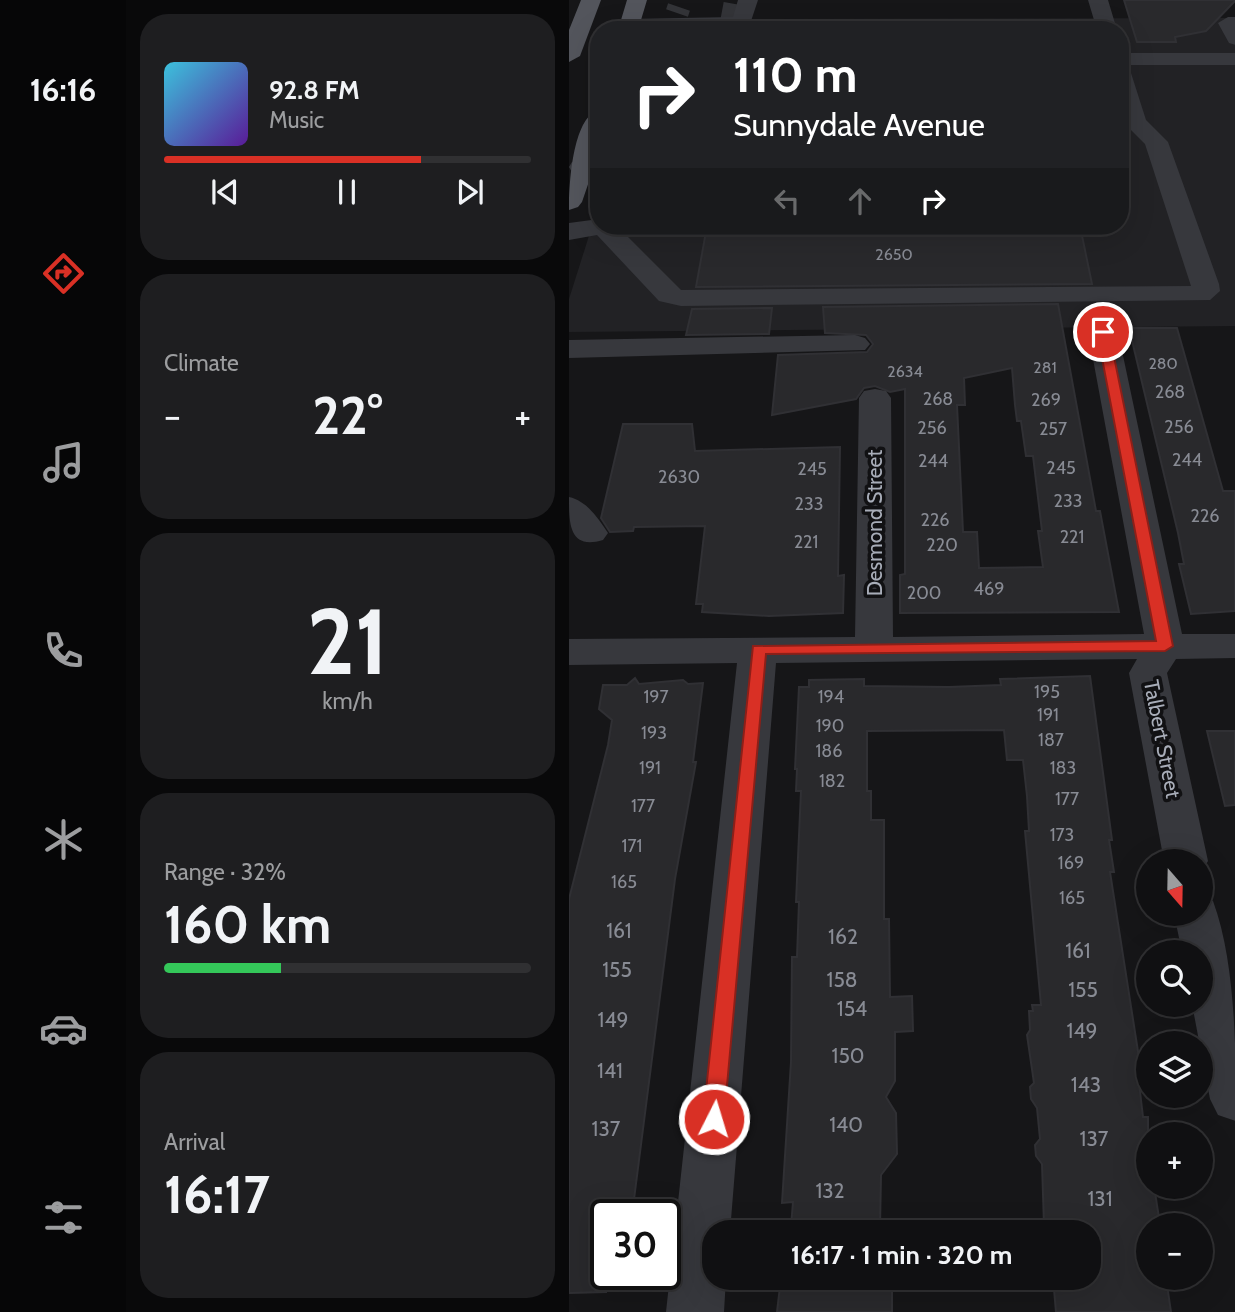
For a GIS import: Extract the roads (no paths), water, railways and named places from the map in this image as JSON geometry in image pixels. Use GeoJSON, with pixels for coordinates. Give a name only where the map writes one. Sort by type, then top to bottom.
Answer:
{"type":"FeatureCollection","features":[{"type":"Feature","properties":{"kind":"main road"},"geometry":{"type":"LineString","coordinates":[[569,57],[591,0]]}},
{"type":"Feature","properties":{"kind":"main road"},"geometry":{"type":"LineString","coordinates":[[631,21],[636,0]]}},
{"type":"Feature","properties":{"kind":"main road"},"geometry":{"type":"LineString","coordinates":[[569,202],[590,167]]}},
{"type":"Feature","properties":{"kind":"street"},"geometry":{"type":"LineString","coordinates":[[636,0],[659,0]]}},
{"type":"Feature","properties":{"kind":"street"},"geometry":{"type":"LineString","coordinates":[[1099,0],[1105,21]]}},
{"type":"Feature","properties":{"kind":"street"},"geometry":{"type":"LineString","coordinates":[[664,21],[738,12]]}},
{"type":"Feature","properties":{"kind":"street"},"geometry":{"type":"LineString","coordinates":[[1235,23],[1228,23],[1235,38]]}},
{"type":"Feature","properties":{"kind":"street"},"geometry":{"type":"LineString","coordinates":[[1129,59],[1235,59]]}},
{"type":"Feature","properties":{"kind":"street"},"geometry":{"type":"LineString","coordinates":[[569,232],[580,240],[613,239],[669,295],[681,298],[1200,294],[1207,291],[1205,284],[1156,142],[1135,122],[1129,105]]}},
{"type":"Feature","properties":{"kind":"street"},"geometry":{"type":"LineString","coordinates":[[1103,332],[1165,646]]}},
{"type":"Feature","properties":{"kind":"street"},"geometry":{"type":"LineString","coordinates":[[570,364],[855,344]]}},
{"type":"Feature","properties":{"kind":"street","name":"Desmond Street"},"geometry":{"type":"LineString","coordinates":[[874,648],[875,398]]}},
{"type":"Feature","properties":{"kind":"street"},"geometry":{"type":"LineString","coordinates":[[569,507],[591,533]]}},
{"type":"Feature","properties":{"kind":"street","name":"Talbert Street"},"geometry":{"type":"LineString","coordinates":[[1165,646],[1148,673],[1184,849]]}},
{"type":"Feature","properties":{"kind":"street"},"geometry":{"type":"LineString","coordinates":[[569,652],[1235,646]]}},
{"type":"Feature","properties":{"kind":"street"},"geometry":{"type":"LineString","coordinates":[[695,1312],[758,649]]}},
{"type":"Feature","properties":{"kind":"street"},"geometry":{"type":"LineString","coordinates":[[1203,926],[1221,959],[1235,1100]]}},
{"type":"Feature","properties":{"kind":"tunnel"},"geometry":{"type":"LineString","coordinates":[[732,20],[735,4]]}},
{"type":"Feature","properties":{"kind":"tunnel"},"geometry":{"type":"LineString","coordinates":[[677,13],[679,7]]}}]}
